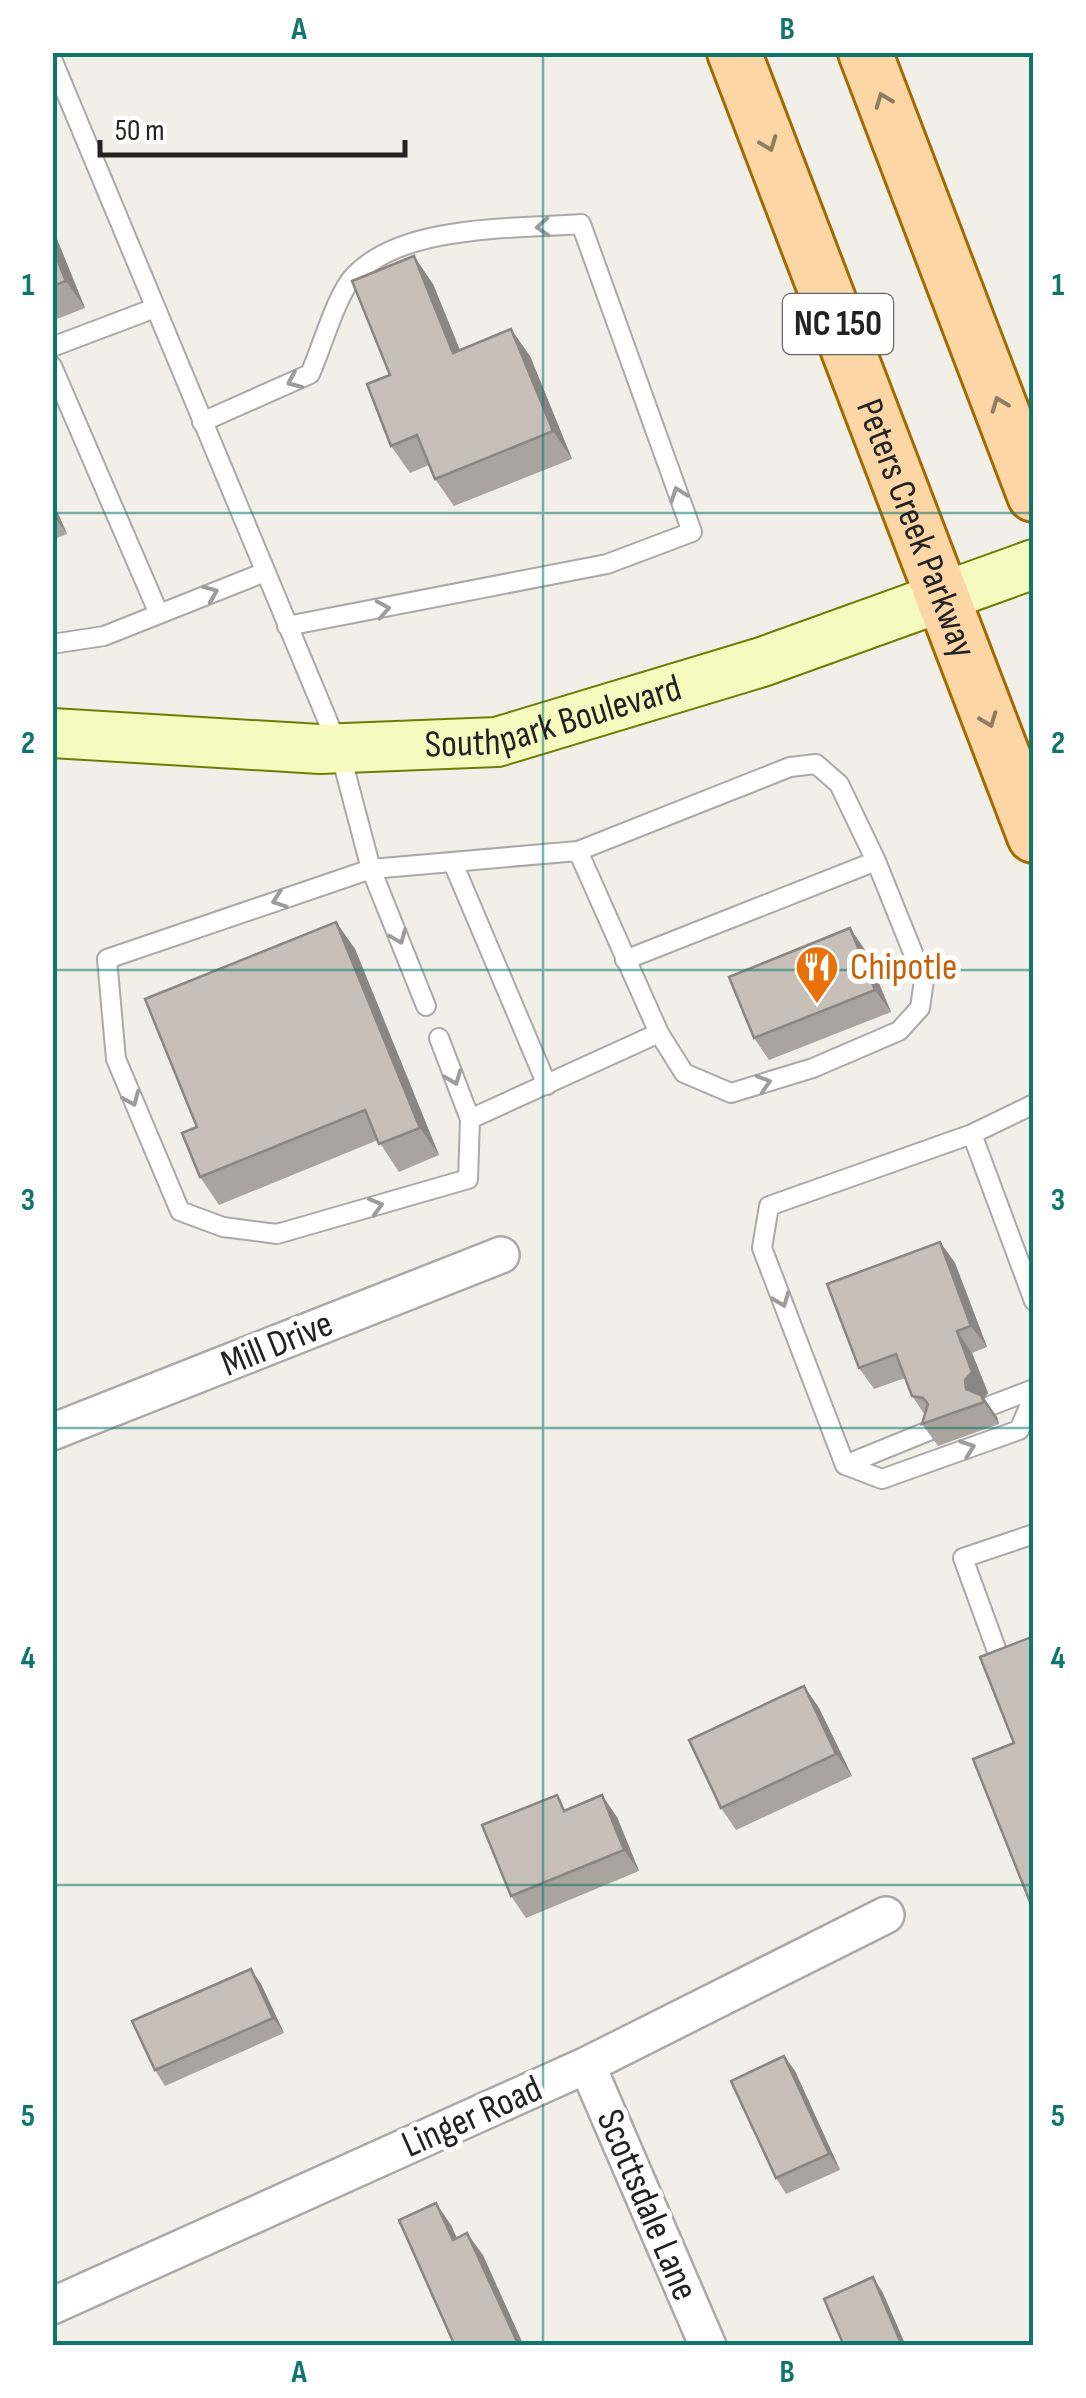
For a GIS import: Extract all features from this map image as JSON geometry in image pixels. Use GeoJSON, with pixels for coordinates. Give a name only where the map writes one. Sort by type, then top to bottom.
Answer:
{"type":"FeatureCollection","features":[{"type":"Feature","properties":{"kind":"main road","name":"Peters Creek Parkway"},"geometry":{"type":"LineString","coordinates":[[734,52],[1034,836]]}},
{"type":"Feature","properties":{"kind":"main road"},"geometry":{"type":"LineString","coordinates":[[865,52],[1034,495]]}},
{"type":"Feature","properties":{"kind":"street","name":"Southpark Boulevard"},"geometry":{"type":"LineString","coordinates":[[52,733],[338,748],[497,742],[762,662],[1034,564]]}},
{"type":"Feature","properties":{"kind":"street","name":"Mill Drive"},"geometry":{"type":"LineString","coordinates":[[52,1432],[501,1255]]}},
{"type":"Feature","properties":{"kind":"street","name":"Linger Road"},"geometry":{"type":"LineString","coordinates":[[52,2306],[587,2065],[886,1915]]}},
{"type":"Feature","properties":{"kind":"street","name":"Scottsdale Lane"},"geometry":{"type":"LineString","coordinates":[[587,2065],[708,2346]]}},
{"type":"Feature","properties":{"kind":"lane"},"geometry":{"type":"LineString","coordinates":[[52,60],[338,748],[371,869],[426,1006]]}},
{"type":"Feature","properties":{"kind":"lane"},"geometry":{"type":"LineString","coordinates":[[202,422],[310,374],[352,277],[393,248],[453,234],[581,224],[692,532],[607,564],[287,626]]}},
{"type":"Feature","properties":{"kind":"lane"},"geometry":{"type":"LineString","coordinates":[[52,347],[155,308]]}},
{"type":"Feature","properties":{"kind":"lane"},"geometry":{"type":"LineString","coordinates":[[52,366],[159,614]]}},
{"type":"Feature","properties":{"kind":"lane"},"geometry":{"type":"LineString","coordinates":[[52,644],[104,636],[265,572]]}},
{"type":"Feature","properties":{"kind":"lane"},"geometry":{"type":"LineString","coordinates":[[439,1038],[470,1118],[468,1179],[277,1234],[222,1227],[180,1211],[116,1059],[107,960],[371,869],[578,851],[790,767],[816,764],[838,784],[876,860],[924,980],[920,1008],[898,1030],[813,1068],[731,1093],[684,1073],[659,1033],[578,851]]}},
{"type":"Feature","properties":{"kind":"lane"},"geometry":{"type":"LineString","coordinates":[[625,960],[876,860]]}},
{"type":"Feature","properties":{"kind":"lane"},"geometry":{"type":"LineString","coordinates":[[453,863],[547,1084]]}},
{"type":"Feature","properties":{"kind":"lane"},"geometry":{"type":"LineString","coordinates":[[470,1118],[659,1033]]}},
{"type":"Feature","properties":{"kind":"lane"},"geometry":{"type":"LineString","coordinates":[[1034,1104],[972,1134],[770,1206],[762,1248],[846,1465],[882,1479],[1018,1430],[1034,1392]]}},
{"type":"Feature","properties":{"kind":"lane"},"geometry":{"type":"LineString","coordinates":[[972,1134],[1034,1301]]}},
{"type":"Feature","properties":{"kind":"lane"},"geometry":{"type":"LineString","coordinates":[[992,1405],[1034,1392]]}},
{"type":"Feature","properties":{"kind":"lane"},"geometry":{"type":"LineString","coordinates":[[846,1465],[932,1430]]}},
{"type":"Feature","properties":{"kind":"lane"},"geometry":{"type":"LineString","coordinates":[[1034,1534],[963,1558],[1002,1665],[1034,1653]]}},
{"type":"Feature","properties":{"kind":"building"},"geometry":{"type":"Polygon","coordinates":[[[52,247],[66,281],[52,286],[52,247]]]}},
{"type":"Feature","properties":{"kind":"building"},"geometry":{"type":"Polygon","coordinates":[[[414,256],[453,353],[511,329],[553,431],[435,479],[417,435],[391,446],[367,384],[390,375],[352,281],[414,256]]]}},
{"type":"Feature","properties":{"kind":"building"},"geometry":{"type":"Polygon","coordinates":[[[336,922],[420,1128],[379,1144],[365,1110],[200,1177],[182,1133],[197,1127],[145,999],[336,922]]]}},
{"type":"Feature","properties":{"kind":"building"},"geometry":{"type":"Polygon","coordinates":[[[850,928],[875,990],[754,1038],[729,977],[850,928]]]}},
{"type":"Feature","properties":{"kind":"building"},"geometry":{"type":"Polygon","coordinates":[[[940,1242],[971,1326],[957,1331],[972,1372],[965,1380],[966,1389],[981,1395],[984,1402],[922,1424],[928,1404],[923,1398],[912,1396],[896,1354],[859,1368],[827,1284],[940,1242]]]}},
{"type":"Feature","properties":{"kind":"building"},"geometry":{"type":"Polygon","coordinates":[[[1034,1636],[1034,1912],[973,1759],[1014,1743],[980,1657],[1034,1636]]]}},
{"type":"Feature","properties":{"kind":"building"},"geometry":{"type":"Polygon","coordinates":[[[804,1686],[836,1754],[721,1808],[689,1740],[804,1686]]]}},
{"type":"Feature","properties":{"kind":"building"},"geometry":{"type":"Polygon","coordinates":[[[557,1795],[564,1811],[602,1795],[624,1850],[511,1896],[482,1825],[557,1795]]]}},
{"type":"Feature","properties":{"kind":"building"},"geometry":{"type":"Polygon","coordinates":[[[251,1969],[273,2018],[155,2070],[132,2021],[251,1969]]]}},
{"type":"Feature","properties":{"kind":"building"},"geometry":{"type":"Polygon","coordinates":[[[784,2056],[829,2154],[776,2178],[731,2081],[784,2056]]]}},
{"type":"Feature","properties":{"kind":"building"},"geometry":{"type":"Polygon","coordinates":[[[436,2203],[453,2240],[467,2233],[519,2346],[455,2346],[399,2220],[436,2203]]]}},
{"type":"Feature","properties":{"kind":"building"},"geometry":{"type":"Polygon","coordinates":[[[873,2277],[902,2346],[844,2346],[824,2299],[873,2277]]]}},
{"type":"Feature","properties":{"kind":"place","name":"Chipotle"},"geometry":{"type":"Point","coordinates":[817,1005]}}]}
